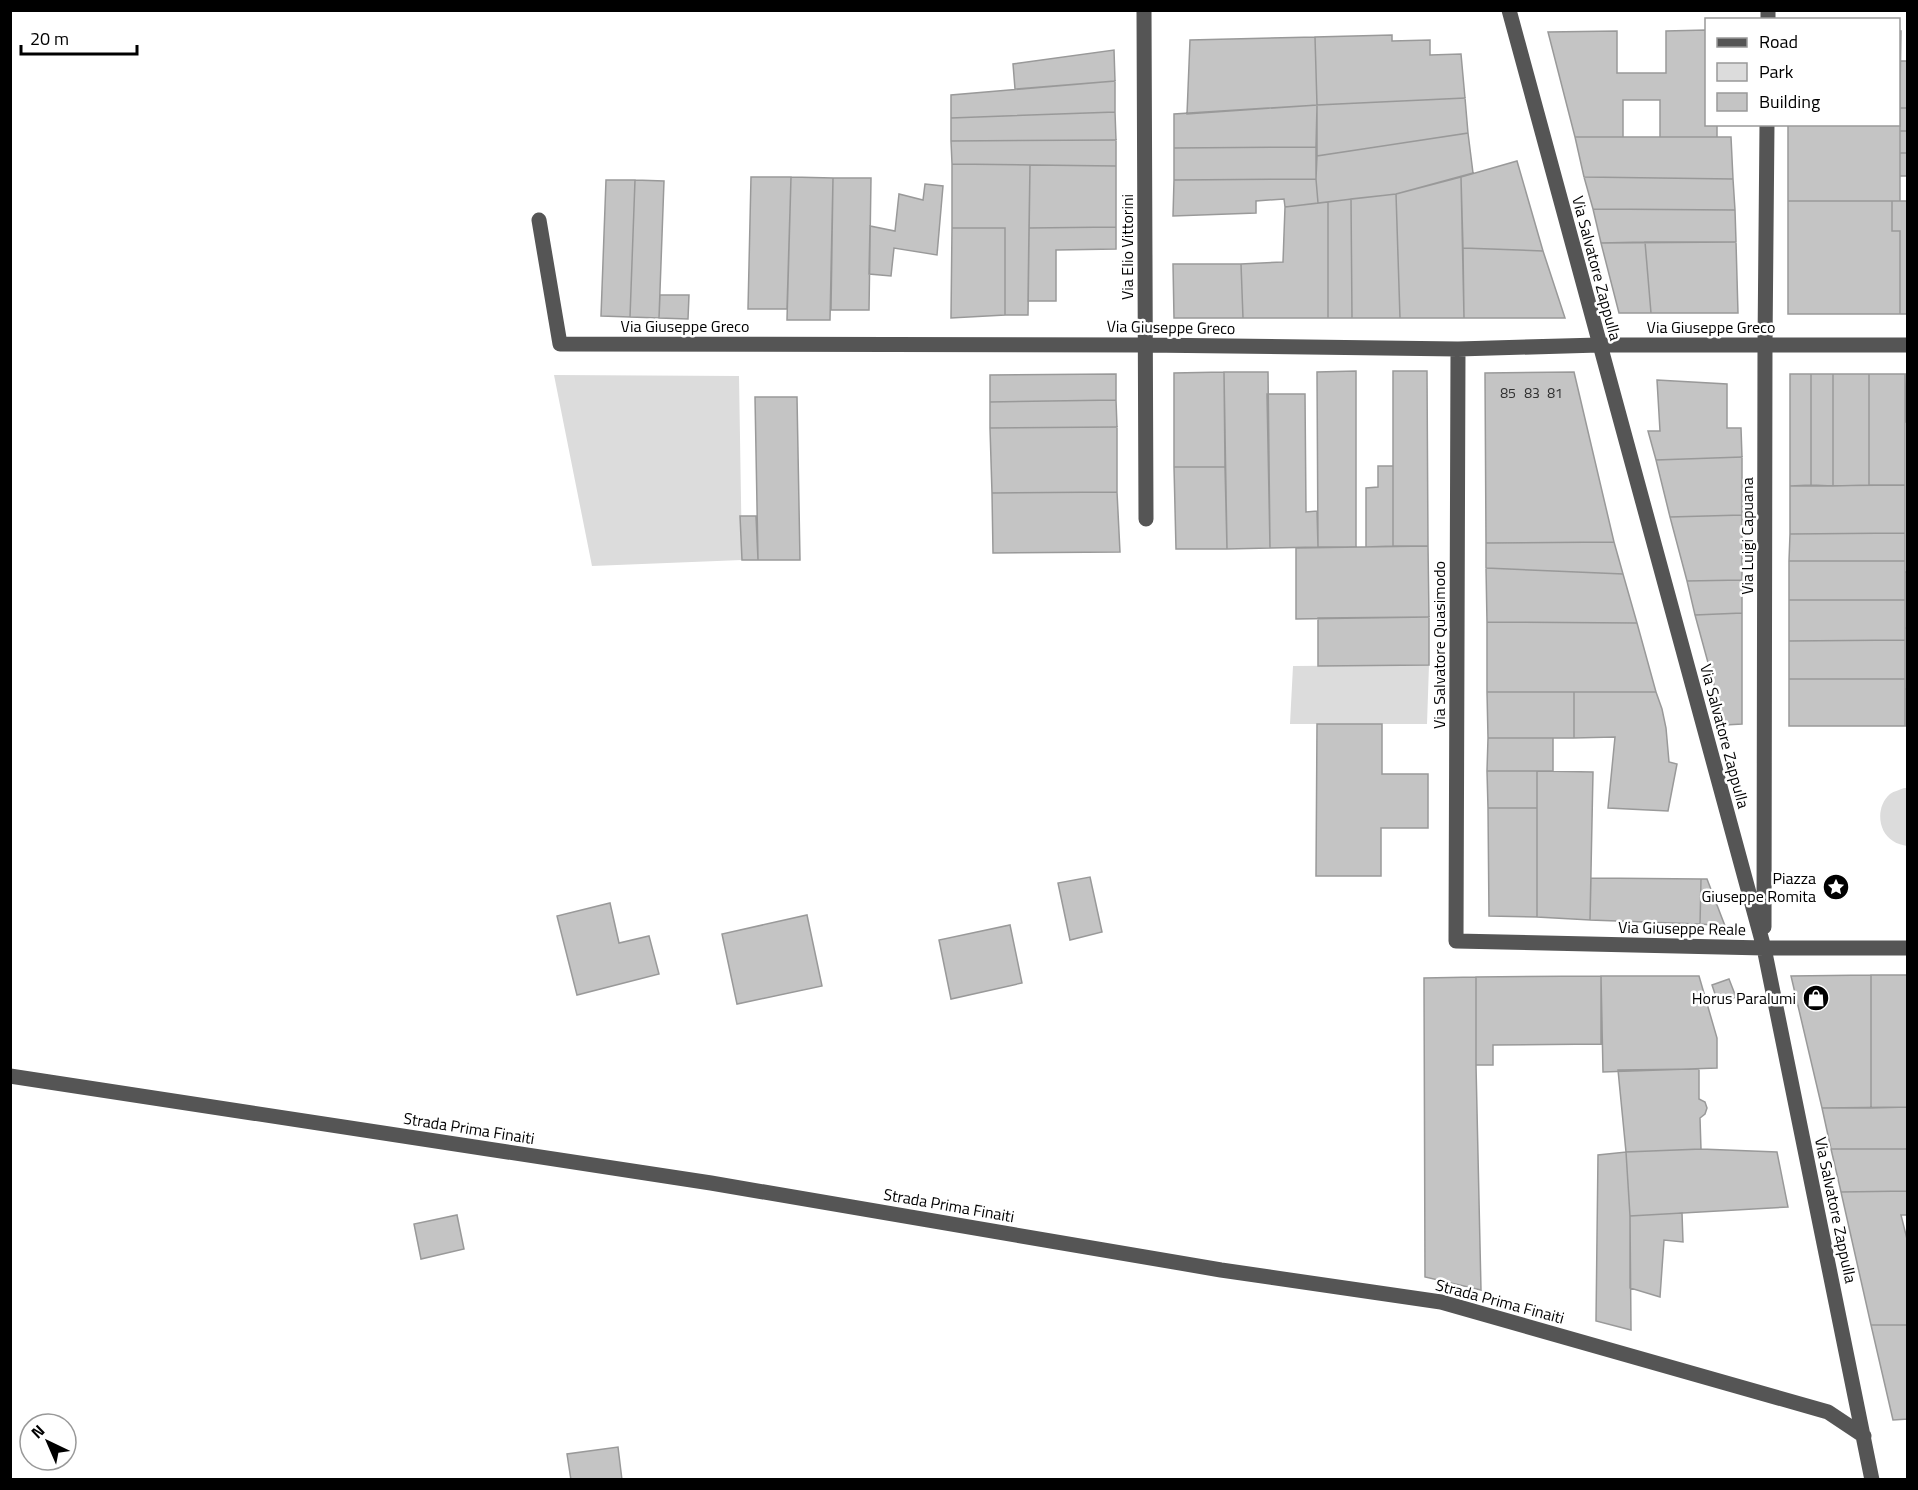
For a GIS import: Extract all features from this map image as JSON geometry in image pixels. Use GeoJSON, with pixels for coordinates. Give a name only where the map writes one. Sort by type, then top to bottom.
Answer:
{"type":"FeatureCollection","features":[{"type":"Feature","properties":{"kind":"street","name":"Via Elio Vittorini"},"geometry":{"type":"LineString","coordinates":[[1144,10],[1146,519]]}},
{"type":"Feature","properties":{"kind":"street","name":"Via Salvatore Zappulla"},"geometry":{"type":"LineString","coordinates":[[1509,10],[1764,948],[1872,1479]]}},
{"type":"Feature","properties":{"kind":"street","name":"Via Luigi Capuana"},"geometry":{"type":"LineString","coordinates":[[1764,948],[1764,345],[1767,126]]}},
{"type":"Feature","properties":{"kind":"street","name":"Via Giuseppe Greco"},"geometry":{"type":"LineString","coordinates":[[539,220],[560,344],[1145,345],[1458,349],[1599,345],[1908,345]]}},
{"type":"Feature","properties":{"kind":"street","name":"Via Salvatore Quasimodo"},"geometry":{"type":"LineString","coordinates":[[1456,941],[1458,349]]}},
{"type":"Feature","properties":{"kind":"street","name":"Via Giuseppe Reale"},"geometry":{"type":"LineString","coordinates":[[1456,941],[1764,948],[1908,948]]}},
{"type":"Feature","properties":{"kind":"street","name":"Strada Prima Finaiti"},"geometry":{"type":"LineString","coordinates":[[10,1076],[711,1183],[1221,1270],[1440,1302],[1828,1412],[1864,1436]]}},
{"type":"Feature","properties":{"kind":"green space"},"geometry":{"type":"Polygon","coordinates":[[[554,375],[739,376],[742,560],[592,566],[554,375]]]}},
{"type":"Feature","properties":{"kind":"green space"},"geometry":{"type":"Polygon","coordinates":[[[1429,665],[1427,724],[1290,724],[1293,666],[1429,665]]]}},
{"type":"Feature","properties":{"kind":"green space"},"geometry":{"type":"Polygon","coordinates":[[[1907,788],[1907,846],[1896,843],[1888,837],[1880,818],[1885,799],[1907,788]]]}},
{"type":"Feature","properties":{"kind":"building"},"geometry":{"type":"Polygon","coordinates":[[[1705,30],[1705,126],[1717,126],[1717,137],[1660,137],[1660,100],[1623,100],[1623,137],[1575,137],[1548,32],[1617,31],[1617,73],[1666,73],[1666,31],[1705,30]]]}},
{"type":"Feature","properties":{"kind":"building"},"geometry":{"type":"Polygon","coordinates":[[[1900,31],[1901,31],[1900,91],[1900,31]]]}},
{"type":"Feature","properties":{"kind":"building"},"geometry":{"type":"Polygon","coordinates":[[[1392,35],[1392,41],[1430,40],[1430,55],[1461,54],[1465,98],[1317,105],[1315,37],[1392,35]]]}},
{"type":"Feature","properties":{"kind":"building"},"geometry":{"type":"Polygon","coordinates":[[[1315,37],[1317,105],[1187,114],[1190,40],[1315,37]]]}},
{"type":"Feature","properties":{"kind":"building"},"geometry":{"type":"Polygon","coordinates":[[[1114,50],[1115,81],[1015,89],[1013,64],[1114,50]]]}},
{"type":"Feature","properties":{"kind":"building"},"geometry":{"type":"Polygon","coordinates":[[[1900,61],[1908,61],[1908,108],[1900,108],[1900,61]]]}},
{"type":"Feature","properties":{"kind":"building"},"geometry":{"type":"Polygon","coordinates":[[[1115,81],[1115,112],[951,118],[951,95],[1115,81]]]}},
{"type":"Feature","properties":{"kind":"building"},"geometry":{"type":"Polygon","coordinates":[[[1465,98],[1468,133],[1317,156],[1317,105],[1465,98]]]}},
{"type":"Feature","properties":{"kind":"building"},"geometry":{"type":"Polygon","coordinates":[[[1317,105],[1316,147],[1174,148],[1174,114],[1317,105]]]}},
{"type":"Feature","properties":{"kind":"building"},"geometry":{"type":"Polygon","coordinates":[[[1900,108],[1908,108],[1908,131],[1900,131],[1900,108]]]}},
{"type":"Feature","properties":{"kind":"building"},"geometry":{"type":"Polygon","coordinates":[[[1115,112],[1116,140],[951,141],[951,118],[1115,112]]]}},
{"type":"Feature","properties":{"kind":"building"},"geometry":{"type":"Polygon","coordinates":[[[1788,126],[1900,126],[1900,201],[1788,201],[1788,126]]]}},
{"type":"Feature","properties":{"kind":"building"},"geometry":{"type":"Polygon","coordinates":[[[1900,131],[1908,131],[1908,153],[1900,153],[1900,131]]]}},
{"type":"Feature","properties":{"kind":"building"},"geometry":{"type":"Polygon","coordinates":[[[1468,133],[1473,173],[1396,194],[1318,203],[1317,156],[1468,133]]]}},
{"type":"Feature","properties":{"kind":"building"},"geometry":{"type":"Polygon","coordinates":[[[1575,137],[1731,137],[1733,179],[1584,177],[1575,137]]]}},
{"type":"Feature","properties":{"kind":"building"},"geometry":{"type":"Polygon","coordinates":[[[1116,140],[1116,166],[952,164],[951,141],[1116,140]]]}},
{"type":"Feature","properties":{"kind":"building"},"geometry":{"type":"Polygon","coordinates":[[[1316,147],[1316,179],[1174,180],[1174,148],[1316,147]]]}},
{"type":"Feature","properties":{"kind":"building"},"geometry":{"type":"Polygon","coordinates":[[[1900,153],[1908,153],[1908,176],[1900,176],[1900,153]]]}},
{"type":"Feature","properties":{"kind":"building"},"geometry":{"type":"Polygon","coordinates":[[[1517,161],[1543,251],[1463,248],[1461,177],[1517,161]]]}},
{"type":"Feature","properties":{"kind":"building"},"geometry":{"type":"Polygon","coordinates":[[[952,164],[1030,165],[1028,315],[1005,315],[1005,228],[952,228],[952,164]]]}},
{"type":"Feature","properties":{"kind":"building"},"geometry":{"type":"Polygon","coordinates":[[[1030,165],[1116,166],[1116,227],[1029,228],[1030,165]]]}},
{"type":"Feature","properties":{"kind":"building"},"geometry":{"type":"Polygon","coordinates":[[[751,177],[791,177],[787,309],[748,309],[751,177]]]}},
{"type":"Feature","properties":{"kind":"building"},"geometry":{"type":"Polygon","coordinates":[[[791,177],[833,178],[830,320],[787,320],[791,177]]]}},
{"type":"Feature","properties":{"kind":"building"},"geometry":{"type":"Polygon","coordinates":[[[1461,177],[1464,318],[1400,318],[1396,194],[1461,177]]]}},
{"type":"Feature","properties":{"kind":"building"},"geometry":{"type":"Polygon","coordinates":[[[1584,177],[1733,179],[1735,210],[1593,209],[1584,177]]]}},
{"type":"Feature","properties":{"kind":"building"},"geometry":{"type":"Polygon","coordinates":[[[833,178],[871,178],[869,310],[831,310],[833,178]]]}},
{"type":"Feature","properties":{"kind":"building"},"geometry":{"type":"Polygon","coordinates":[[[1316,179],[1318,203],[1285,207],[1284,199],[1256,201],[1256,213],[1173,216],[1174,180],[1316,179]]]}},
{"type":"Feature","properties":{"kind":"building"},"geometry":{"type":"Polygon","coordinates":[[[606,180],[635,180],[630,317],[601,316],[606,180]]]}},
{"type":"Feature","properties":{"kind":"building"},"geometry":{"type":"Polygon","coordinates":[[[635,180],[664,181],[659,318],[630,317],[635,180]]]}},
{"type":"Feature","properties":{"kind":"building"},"geometry":{"type":"Polygon","coordinates":[[[925,184],[943,186],[937,255],[894,248],[891,276],[869,274],[870,226],[895,231],[899,194],[923,200],[925,184]]]}},
{"type":"Feature","properties":{"kind":"building"},"geometry":{"type":"Polygon","coordinates":[[[1396,194],[1400,318],[1352,318],[1351,199],[1396,194]]]}},
{"type":"Feature","properties":{"kind":"building"},"geometry":{"type":"Polygon","coordinates":[[[1351,199],[1352,318],[1328,318],[1328,202],[1351,199]]]}},
{"type":"Feature","properties":{"kind":"building"},"geometry":{"type":"Polygon","coordinates":[[[1788,201],[1892,201],[1892,231],[1900,231],[1900,314],[1788,314],[1788,201]]]}},
{"type":"Feature","properties":{"kind":"building"},"geometry":{"type":"Polygon","coordinates":[[[1892,201],[1908,201],[1908,314],[1900,314],[1900,231],[1892,231],[1892,201]]]}},
{"type":"Feature","properties":{"kind":"building"},"geometry":{"type":"Polygon","coordinates":[[[1328,202],[1328,318],[1243,318],[1241,264],[1283,262],[1285,207],[1328,202]]]}},
{"type":"Feature","properties":{"kind":"building"},"geometry":{"type":"Polygon","coordinates":[[[1593,209],[1735,210],[1736,242],[1601,243],[1593,209]]]}},
{"type":"Feature","properties":{"kind":"building"},"geometry":{"type":"Polygon","coordinates":[[[1116,227],[1116,249],[1056,250],[1056,301],[1028,301],[1029,228],[1116,227]]]}},
{"type":"Feature","properties":{"kind":"building"},"geometry":{"type":"Polygon","coordinates":[[[952,228],[1005,228],[1005,315],[951,318],[952,228]]]}},
{"type":"Feature","properties":{"kind":"building"},"geometry":{"type":"Polygon","coordinates":[[[1645,242],[1736,242],[1738,313],[1651,313],[1645,242]]]}},
{"type":"Feature","properties":{"kind":"building"},"geometry":{"type":"Polygon","coordinates":[[[1645,242],[1651,313],[1619,313],[1601,243],[1645,242]]]}},
{"type":"Feature","properties":{"kind":"building"},"geometry":{"type":"Polygon","coordinates":[[[1463,248],[1543,251],[1565,318],[1464,318],[1463,248]]]}},
{"type":"Feature","properties":{"kind":"building"},"geometry":{"type":"Polygon","coordinates":[[[1173,264],[1241,264],[1243,318],[1174,318],[1173,264]]]}},
{"type":"Feature","properties":{"kind":"building"},"geometry":{"type":"Polygon","coordinates":[[[660,295],[689,295],[688,319],[659,318],[660,295]]]}},
{"type":"Feature","properties":{"kind":"building"},"geometry":{"type":"Polygon","coordinates":[[[1356,371],[1356,547],[1318,547],[1317,372],[1356,371]]]}},
{"type":"Feature","properties":{"kind":"building"},"geometry":{"type":"Polygon","coordinates":[[[1393,371],[1427,371],[1428,546],[1393,546],[1393,371]]]}},
{"type":"Feature","properties":{"kind":"building"},"geometry":{"type":"Polygon","coordinates":[[[1224,372],[1225,467],[1174,467],[1174,373],[1224,372]]]}},
{"type":"Feature","properties":{"kind":"building"},"geometry":{"type":"Polygon","coordinates":[[[1224,372],[1268,372],[1270,548],[1227,549],[1224,372]]]}},
{"type":"Feature","properties":{"kind":"building"},"geometry":{"type":"Polygon","coordinates":[[[1574,372],[1614,542],[1486,543],[1485,373],[1574,372]]]}},
{"type":"Feature","properties":{"kind":"building"},"geometry":{"type":"Polygon","coordinates":[[[1116,374],[1116,400],[990,402],[990,375],[1116,374]]]}},
{"type":"Feature","properties":{"kind":"building"},"geometry":{"type":"Polygon","coordinates":[[[1790,374],[1811,374],[1811,485],[1790,486],[1790,374]]]}},
{"type":"Feature","properties":{"kind":"building"},"geometry":{"type":"Polygon","coordinates":[[[1811,374],[1833,374],[1833,486],[1811,485],[1811,374]]]}},
{"type":"Feature","properties":{"kind":"building"},"geometry":{"type":"Polygon","coordinates":[[[1833,374],[1869,374],[1869,485],[1833,486],[1833,374]]]}},
{"type":"Feature","properties":{"kind":"building"},"geometry":{"type":"Polygon","coordinates":[[[1869,374],[1905,374],[1905,485],[1869,485],[1869,374]]]}},
{"type":"Feature","properties":{"kind":"building"},"geometry":{"type":"Polygon","coordinates":[[[1905,374],[1908,374],[1908,422],[1906,422],[1905,374]]]}},
{"type":"Feature","properties":{"kind":"building"},"geometry":{"type":"Polygon","coordinates":[[[1657,380],[1727,384],[1727,428],[1741,428],[1742,457],[1656,460],[1648,431],[1660,431],[1657,380]]]}},
{"type":"Feature","properties":{"kind":"building"},"geometry":{"type":"Polygon","coordinates":[[[1267,394],[1305,394],[1306,512],[1317,511],[1318,547],[1270,548],[1267,394]]]}},
{"type":"Feature","properties":{"kind":"building"},"geometry":{"type":"Polygon","coordinates":[[[755,397],[797,397],[800,560],[758,560],[755,397]]]}},
{"type":"Feature","properties":{"kind":"building"},"geometry":{"type":"Polygon","coordinates":[[[1116,400],[1117,427],[990,428],[990,402],[1116,400]]]}},
{"type":"Feature","properties":{"kind":"building"},"geometry":{"type":"Polygon","coordinates":[[[1117,427],[1117,492],[992,493],[990,428],[1117,427]]]}},
{"type":"Feature","properties":{"kind":"building"},"geometry":{"type":"Polygon","coordinates":[[[1742,457],[1742,515],[1670,517],[1656,460],[1742,457]]]}},
{"type":"Feature","properties":{"kind":"building"},"geometry":{"type":"Polygon","coordinates":[[[1378,466],[1393,466],[1393,546],[1366,547],[1366,488],[1378,487],[1378,466]]]}},
{"type":"Feature","properties":{"kind":"building"},"geometry":{"type":"Polygon","coordinates":[[[1174,467],[1225,467],[1227,549],[1176,549],[1174,467]]]}},
{"type":"Feature","properties":{"kind":"building"},"geometry":{"type":"Polygon","coordinates":[[[1905,485],[1905,533],[1790,534],[1790,486],[1905,485]]]}},
{"type":"Feature","properties":{"kind":"building"},"geometry":{"type":"Polygon","coordinates":[[[1117,492],[1120,552],[993,553],[992,493],[1117,492]]]}},
{"type":"Feature","properties":{"kind":"building"},"geometry":{"type":"Polygon","coordinates":[[[1742,515],[1742,580],[1687,581],[1670,517],[1742,515]]]}},
{"type":"Feature","properties":{"kind":"building"},"geometry":{"type":"Polygon","coordinates":[[[740,516],[756,516],[758,560],[742,560],[740,516]]]}},
{"type":"Feature","properties":{"kind":"building"},"geometry":{"type":"Polygon","coordinates":[[[1905,533],[1905,561],[1789,561],[1790,534],[1905,533]]]}},
{"type":"Feature","properties":{"kind":"building"},"geometry":{"type":"Polygon","coordinates":[[[1614,542],[1623,574],[1486,568],[1486,543],[1614,542]]]}},
{"type":"Feature","properties":{"kind":"building"},"geometry":{"type":"Polygon","coordinates":[[[1428,546],[1429,617],[1296,619],[1296,548],[1428,546]]]}},
{"type":"Feature","properties":{"kind":"building"},"geometry":{"type":"Polygon","coordinates":[[[1789,561],[1905,561],[1905,600],[1789,600],[1789,561]]]}},
{"type":"Feature","properties":{"kind":"building"},"geometry":{"type":"Polygon","coordinates":[[[1486,568],[1623,574],[1637,623],[1487,622],[1486,568]]]}},
{"type":"Feature","properties":{"kind":"building"},"geometry":{"type":"Polygon","coordinates":[[[1905,572],[1908,572],[1908,628],[1905,628],[1905,572]]]}},
{"type":"Feature","properties":{"kind":"building"},"geometry":{"type":"Polygon","coordinates":[[[1742,580],[1742,613],[1695,615],[1687,581],[1742,580]]]}},
{"type":"Feature","properties":{"kind":"building"},"geometry":{"type":"Polygon","coordinates":[[[1789,600],[1905,600],[1905,640],[1789,641],[1789,600]]]}},
{"type":"Feature","properties":{"kind":"building"},"geometry":{"type":"Polygon","coordinates":[[[1742,613],[1742,724],[1725,725],[1695,615],[1742,613]]]}},
{"type":"Feature","properties":{"kind":"building"},"geometry":{"type":"Polygon","coordinates":[[[1429,617],[1429,665],[1318,666],[1318,618],[1429,617]]]}},
{"type":"Feature","properties":{"kind":"building"},"geometry":{"type":"Polygon","coordinates":[[[1487,622],[1637,623],[1656,692],[1487,692],[1487,622]]]}},
{"type":"Feature","properties":{"kind":"building"},"geometry":{"type":"Polygon","coordinates":[[[1905,628],[1908,628],[1908,689],[1905,689],[1905,628]]]}},
{"type":"Feature","properties":{"kind":"building"},"geometry":{"type":"Polygon","coordinates":[[[1905,640],[1905,679],[1789,679],[1789,641],[1905,640]]]}},
{"type":"Feature","properties":{"kind":"building"},"geometry":{"type":"Polygon","coordinates":[[[1789,679],[1905,679],[1905,726],[1789,726],[1789,679]]]}},
{"type":"Feature","properties":{"kind":"building"},"geometry":{"type":"Polygon","coordinates":[[[1905,689],[1908,689],[1908,726],[1905,726],[1905,689]]]}},
{"type":"Feature","properties":{"kind":"building"},"geometry":{"type":"Polygon","coordinates":[[[1487,692],[1574,692],[1574,738],[1488,738],[1487,692]]]}},
{"type":"Feature","properties":{"kind":"building"},"geometry":{"type":"Polygon","coordinates":[[[1574,692],[1656,692],[1666,728],[1669,762],[1677,764],[1668,811],[1608,808],[1615,737],[1574,738],[1574,692]]]}},
{"type":"Feature","properties":{"kind":"building"},"geometry":{"type":"Polygon","coordinates":[[[1317,724],[1382,724],[1382,774],[1428,774],[1428,828],[1381,828],[1381,876],[1316,876],[1317,724]]]}},
{"type":"Feature","properties":{"kind":"building"},"geometry":{"type":"Polygon","coordinates":[[[1488,738],[1553,738],[1553,771],[1487,771],[1488,738]]]}},
{"type":"Feature","properties":{"kind":"building"},"geometry":{"type":"Polygon","coordinates":[[[1487,771],[1537,771],[1537,808],[1488,808],[1487,771]]]}},
{"type":"Feature","properties":{"kind":"building"},"geometry":{"type":"Polygon","coordinates":[[[1537,771],[1593,772],[1590,920],[1537,917],[1537,771]]]}},
{"type":"Feature","properties":{"kind":"building"},"geometry":{"type":"Polygon","coordinates":[[[1488,808],[1537,808],[1537,917],[1489,916],[1488,808]]]}},
{"type":"Feature","properties":{"kind":"building"},"geometry":{"type":"Polygon","coordinates":[[[1090,877],[1102,932],[1070,940],[1058,883],[1090,877]]]}},
{"type":"Feature","properties":{"kind":"building"},"geometry":{"type":"Polygon","coordinates":[[[1591,878],[1701,879],[1700,924],[1590,920],[1591,878]]]}},
{"type":"Feature","properties":{"kind":"building"},"geometry":{"type":"Polygon","coordinates":[[[1701,879],[1707,879],[1725,926],[1700,924],[1701,879]]]}},
{"type":"Feature","properties":{"kind":"building"},"geometry":{"type":"Polygon","coordinates":[[[610,903],[619,943],[649,936],[659,974],[577,995],[557,916],[610,903]]]}},
{"type":"Feature","properties":{"kind":"building"},"geometry":{"type":"Polygon","coordinates":[[[807,915],[822,986],[737,1004],[722,934],[807,915]]]}},
{"type":"Feature","properties":{"kind":"building"},"geometry":{"type":"Polygon","coordinates":[[[1010,925],[1022,983],[951,999],[939,940],[1010,925]]]}},
{"type":"Feature","properties":{"kind":"building"},"geometry":{"type":"Polygon","coordinates":[[[1871,975],[1871,1108],[1822,1108],[1791,976],[1871,975]]]}},
{"type":"Feature","properties":{"kind":"building"},"geometry":{"type":"Polygon","coordinates":[[[1871,975],[1908,975],[1908,1107],[1871,1108],[1871,975]]]}},
{"type":"Feature","properties":{"kind":"building"},"geometry":{"type":"Polygon","coordinates":[[[1601,976],[1699,976],[1717,1038],[1717,1068],[1603,1072],[1601,976]]]}},
{"type":"Feature","properties":{"kind":"building"},"geometry":{"type":"Polygon","coordinates":[[[1601,976],[1601,1044],[1493,1045],[1493,1065],[1476,1065],[1476,977],[1601,976]]]}},
{"type":"Feature","properties":{"kind":"building"},"geometry":{"type":"Polygon","coordinates":[[[1476,977],[1481,1290],[1425,1277],[1424,978],[1476,977]]]}},
{"type":"Feature","properties":{"kind":"building"},"geometry":{"type":"Polygon","coordinates":[[[1729,979],[1736,997],[1718,1003],[1712,985],[1729,979]]]}},
{"type":"Feature","properties":{"kind":"building"},"geometry":{"type":"Polygon","coordinates":[[[1699,1069],[1699,1099],[1705,1102],[1707,1108],[1705,1114],[1700,1118],[1701,1149],[1626,1152],[1618,1070],[1699,1069]]]}},
{"type":"Feature","properties":{"kind":"building"},"geometry":{"type":"Polygon","coordinates":[[[1908,1107],[1908,1149],[1831,1149],[1822,1108],[1908,1107]]]}},
{"type":"Feature","properties":{"kind":"building"},"geometry":{"type":"Polygon","coordinates":[[[1701,1149],[1777,1152],[1788,1207],[1630,1216],[1626,1152],[1701,1149]]]}},
{"type":"Feature","properties":{"kind":"building"},"geometry":{"type":"Polygon","coordinates":[[[1831,1149],[1908,1149],[1908,1191],[1841,1192],[1831,1149]]]}},
{"type":"Feature","properties":{"kind":"building"},"geometry":{"type":"Polygon","coordinates":[[[1626,1152],[1630,1216],[1631,1330],[1596,1321],[1598,1155],[1626,1152]]]}},
{"type":"Feature","properties":{"kind":"building"},"geometry":{"type":"Polygon","coordinates":[[[1908,1191],[1908,1215],[1901,1215],[1908,1243],[1908,1325],[1871,1325],[1841,1192],[1908,1191]]]}},
{"type":"Feature","properties":{"kind":"building"},"geometry":{"type":"Polygon","coordinates":[[[1682,1213],[1683,1242],[1664,1240],[1660,1297],[1630,1288],[1630,1216],[1682,1213]]]}},
{"type":"Feature","properties":{"kind":"building"},"geometry":{"type":"Polygon","coordinates":[[[457,1215],[464,1249],[421,1259],[414,1224],[457,1215]]]}},
{"type":"Feature","properties":{"kind":"building"},"geometry":{"type":"Polygon","coordinates":[[[1871,1325],[1908,1325],[1908,1419],[1893,1420],[1871,1325]]]}},
{"type":"Feature","properties":{"kind":"building"},"geometry":{"type":"Polygon","coordinates":[[[618,1447],[622,1480],[571,1480],[567,1454],[618,1447]]]}},
{"type":"Feature","properties":{"kind":"place","name":"Piazza Giuseppe Romita"},"geometry":{"type":"Point","coordinates":[1836,887]}},
{"type":"Feature","properties":{"kind":"place","name":"Horus Paralumi"},"geometry":{"type":"Point","coordinates":[1816,998]}}]}
